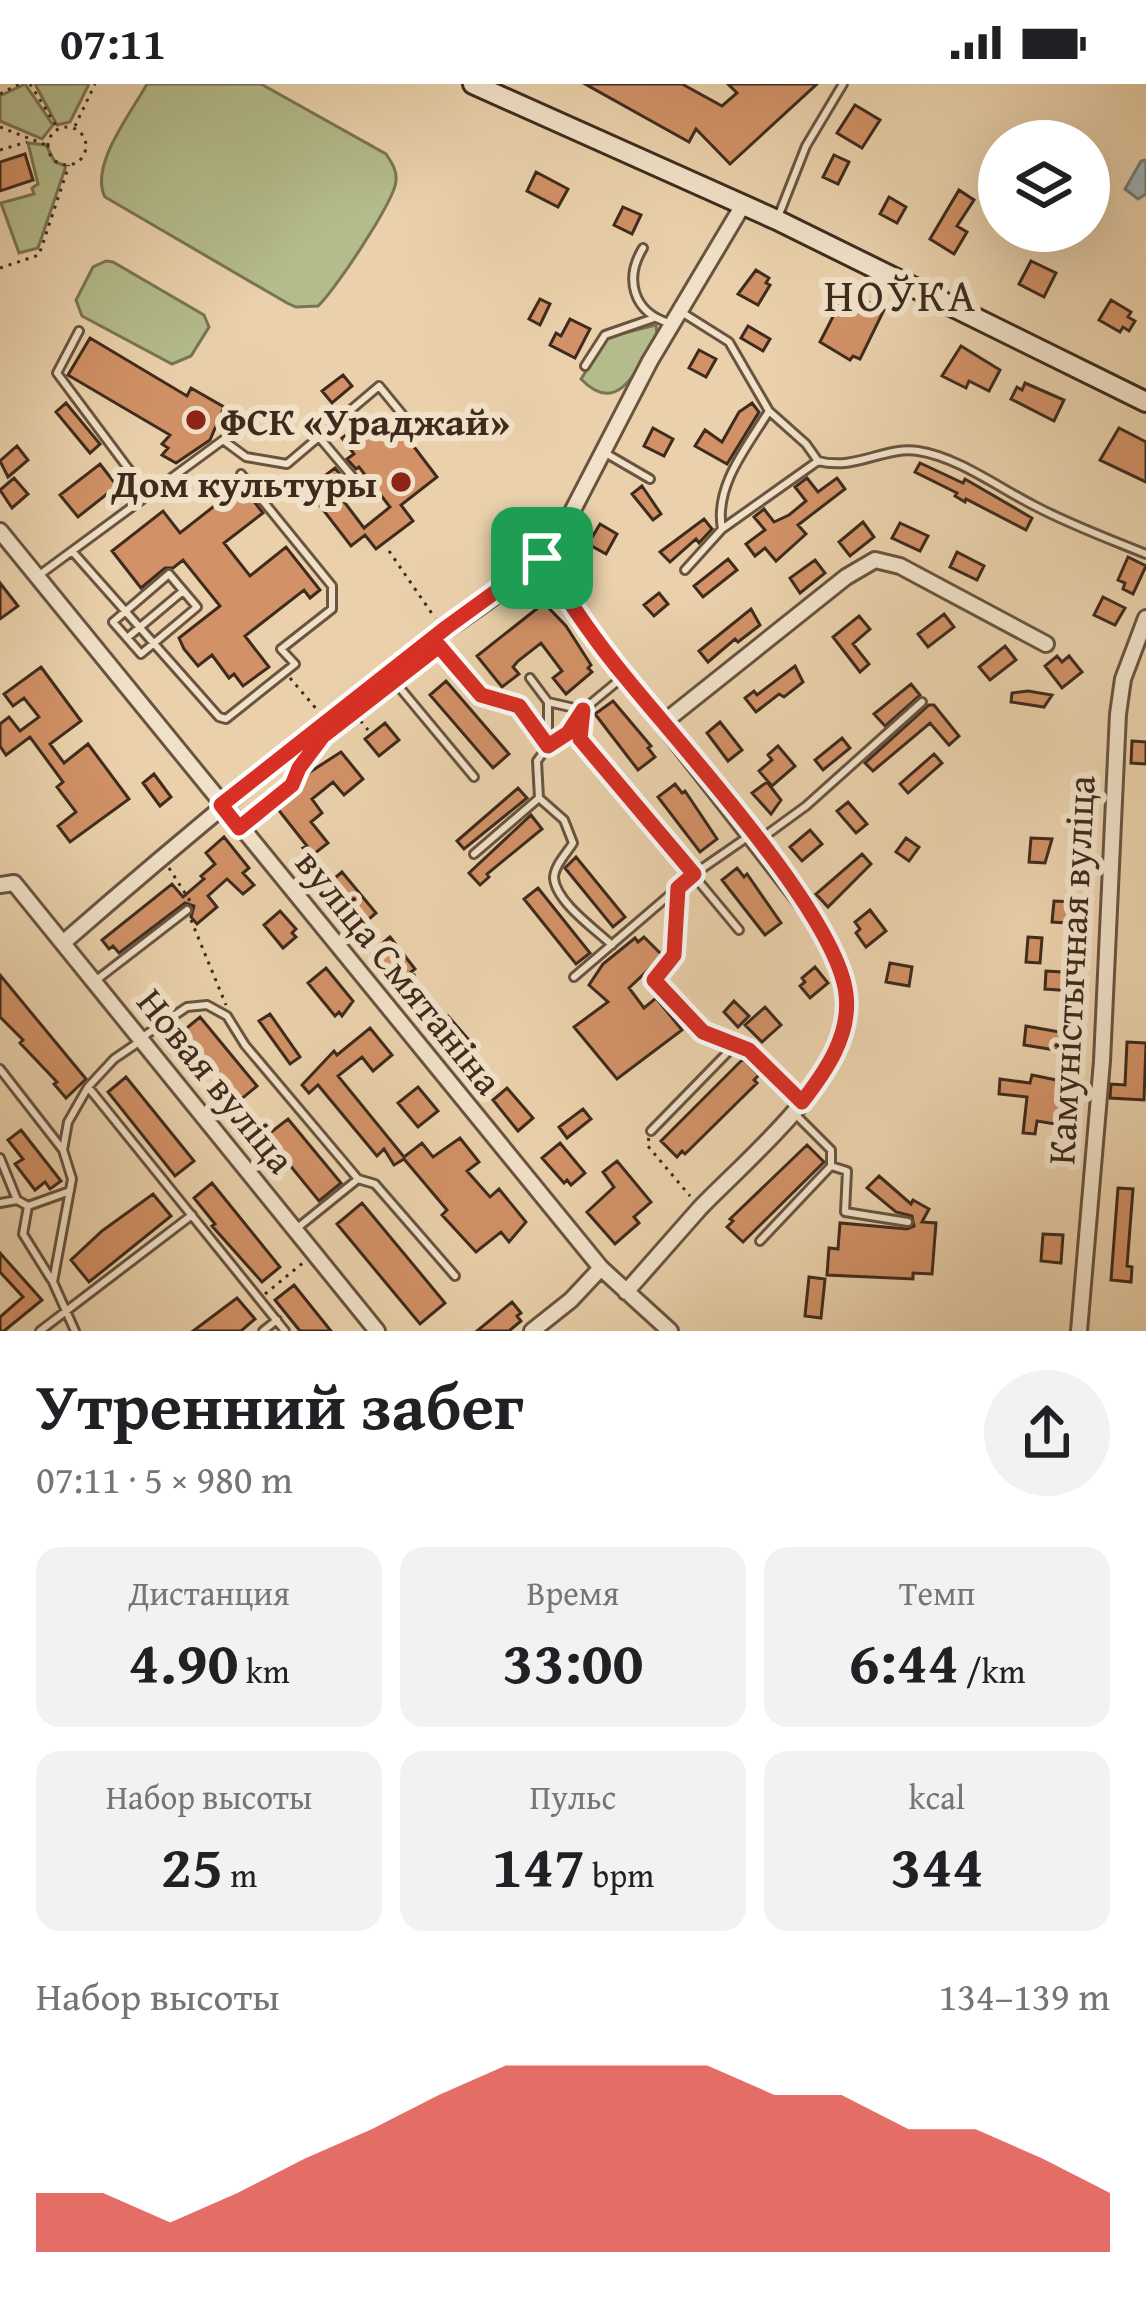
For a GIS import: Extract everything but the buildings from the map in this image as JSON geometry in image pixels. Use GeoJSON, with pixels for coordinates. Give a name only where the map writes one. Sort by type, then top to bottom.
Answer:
{"type":"FeatureCollection","features":[{"type":"Feature","properties":{"kind":"main road"},"geometry":{"type":"LineString","coordinates":[[473,84],[777,220],[1146,402]]}},
{"type":"Feature","properties":{"kind":"street"},"geometry":{"type":"LineString","coordinates":[[64,942],[221,805],[432,638],[542,558],[560,535],[676,317],[743,205]]}},
{"type":"Feature","properties":{"kind":"street","name":"вуліца Смятаніна"},"geometry":{"type":"LineString","coordinates":[[0,531],[601,1268],[670,1331]]}},
{"type":"Feature","properties":{"kind":"street"},"geometry":{"type":"LineString","coordinates":[[542,558],[573,609],[817,922],[842,970],[847,996],[846,1022],[835,1053],[798,1107],[626,1292]]}},
{"type":"Feature","properties":{"kind":"street"},"geometry":{"type":"LineString","coordinates":[[663,723],[846,577],[875,560],[900,566],[1046,644]]}},
{"type":"Feature","properties":{"kind":"street","name":"Камуністычная вуліца"},"geometry":{"type":"LineString","coordinates":[[1079,1331],[1102,1061],[1118,714],[1124,679],[1146,618]]}},
{"type":"Feature","properties":{"kind":"street","name":"Новая вуліца"},"geometry":{"type":"LineString","coordinates":[[0,885],[14,883],[64,942],[376,1331]]}},
{"type":"Feature","properties":{"kind":"street"},"geometry":{"type":"LineString","coordinates":[[532,1331],[601,1268]]}},
{"type":"Feature","properties":{"kind":"lane"},"geometry":{"type":"LineString","coordinates":[[777,220],[806,146],[843,84]]}},
{"type":"Feature","properties":{"kind":"lane"},"geometry":{"type":"LineString","coordinates":[[643,248],[634,263],[632,284],[637,301],[654,318]]}},
{"type":"Feature","properties":{"kind":"lane"},"geometry":{"type":"LineString","coordinates":[[585,366],[605,335],[654,318],[676,317],[729,342],[769,411],[818,461],[860,463],[916,451],[1146,554]]}},
{"type":"Feature","properties":{"kind":"lane"},"geometry":{"type":"LineString","coordinates":[[79,331],[57,373],[148,495]]}},
{"type":"Feature","properties":{"kind":"lane"},"geometry":{"type":"LineString","coordinates":[[35,579],[223,440],[246,457],[287,464],[379,386],[402,414]]}},
{"type":"Feature","properties":{"kind":"lane"},"geometry":{"type":"LineString","coordinates":[[722,530],[718,508],[769,411]]}},
{"type":"Feature","properties":{"kind":"lane"},"geometry":{"type":"LineString","coordinates":[[319,437],[367,494]]}},
{"type":"Feature","properties":{"kind":"lane"},"geometry":{"type":"LineString","coordinates":[[604,452],[650,478]]}},
{"type":"Feature","properties":{"kind":"lane"},"geometry":{"type":"LineString","coordinates":[[685,570],[722,530],[818,461]]}},
{"type":"Feature","properties":{"kind":"lane"},"geometry":{"type":"LineString","coordinates":[[72,551],[219,717],[226,719],[295,664],[281,649],[332,609],[332,586],[242,474]]}},
{"type":"Feature","properties":{"kind":"lane"},"geometry":{"type":"LineString","coordinates":[[169,574],[183,591],[196,607],[141,654],[113,622],[169,574]]}},
{"type":"Feature","properties":{"kind":"lane"},"geometry":{"type":"LineString","coordinates":[[127,638],[183,591]]}},
{"type":"Feature","properties":{"kind":"lane"},"geometry":{"type":"LineString","coordinates":[[388,674],[474,777]]}},
{"type":"Feature","properties":{"kind":"lane"},"geometry":{"type":"LineString","coordinates":[[612,944],[565,899],[554,880],[573,843],[564,820],[539,798],[536,761],[568,733],[583,710],[624,676]]}},
{"type":"Feature","properties":{"kind":"lane"},"geometry":{"type":"LineString","coordinates":[[530,678],[548,702],[548,746]]}},
{"type":"Feature","properties":{"kind":"lane"},"geometry":{"type":"LineString","coordinates":[[548,702],[583,710]]}},
{"type":"Feature","properties":{"kind":"lane"},"geometry":{"type":"LineString","coordinates":[[574,977],[694,874],[806,806],[922,702]]}},
{"type":"Feature","properties":{"kind":"lane"},"geometry":{"type":"LineString","coordinates":[[583,710],[580,739],[739,930]]}},
{"type":"Feature","properties":{"kind":"lane"},"geometry":{"type":"LineString","coordinates":[[473,854],[539,798]]}},
{"type":"Feature","properties":{"kind":"lane"},"geometry":{"type":"LineString","coordinates":[[678,888],[674,955],[654,980],[703,1032],[740,1045],[831,1150],[831,1166],[760,1241]]}},
{"type":"Feature","properties":{"kind":"lane"},"geometry":{"type":"LineString","coordinates":[[95,982],[187,910]]}},
{"type":"Feature","properties":{"kind":"lane"},"geometry":{"type":"LineString","coordinates":[[63,1150],[68,1122],[88,1087],[113,1059],[187,1007],[206,1004],[226,1016],[244,1045],[358,1179],[375,1184],[455,1276]]}},
{"type":"Feature","properties":{"kind":"lane"},"geometry":{"type":"LineString","coordinates":[[651,1131],[740,1045]]}},
{"type":"Feature","properties":{"kind":"lane"},"geometry":{"type":"LineString","coordinates":[[0,1069],[63,1150],[72,1179],[53,1282]]}},
{"type":"Feature","properties":{"kind":"lane"},"geometry":{"type":"LineString","coordinates":[[88,1087],[285,1331]]}},
{"type":"Feature","properties":{"kind":"lane"},"geometry":{"type":"LineString","coordinates":[[0,1158],[17,1200]]}},
{"type":"Feature","properties":{"kind":"lane"},"geometry":{"type":"LineString","coordinates":[[831,1166],[847,1171],[845,1212],[908,1222]]}},
{"type":"Feature","properties":{"kind":"lane"},"geometry":{"type":"LineString","coordinates":[[296,1230],[358,1179]]}},
{"type":"Feature","properties":{"kind":"lane"},"geometry":{"type":"LineString","coordinates":[[0,1203],[17,1200],[28,1206],[70,1191]]}},
{"type":"Feature","properties":{"kind":"lane"},"geometry":{"type":"LineString","coordinates":[[28,1206],[23,1234],[53,1282],[75,1331]]}},
{"type":"Feature","properties":{"kind":"lane"},"geometry":{"type":"LineString","coordinates":[[40,1331],[192,1215]]}},
{"type":"Feature","properties":{"kind":"lane"},"geometry":{"type":"LineString","coordinates":[[263,1331],[277,1320]]}},
{"type":"Feature","properties":{"kind":"path"},"geometry":{"type":"LineString","coordinates":[[0,94],[20,84]]}},
{"type":"Feature","properties":{"kind":"path"},"geometry":{"type":"LineString","coordinates":[[30,84],[58,129]]}},
{"type":"Feature","properties":{"kind":"path"},"geometry":{"type":"LineString","coordinates":[[73,128],[95,84]]}},
{"type":"Feature","properties":{"kind":"path"},"geometry":{"type":"LineString","coordinates":[[0,127],[47,145]]}},
{"type":"Feature","properties":{"kind":"path"},"geometry":{"type":"LineString","coordinates":[[47,145],[54,160],[69,165],[80,160],[86,148],[83,136],[73,128],[58,129]]}},
{"type":"Feature","properties":{"kind":"path"},"geometry":{"type":"LineString","coordinates":[[47,145],[58,129]]}},
{"type":"Feature","properties":{"kind":"path"},"geometry":{"type":"LineString","coordinates":[[0,150],[30,142]]}},
{"type":"Feature","properties":{"kind":"path"},"geometry":{"type":"LineString","coordinates":[[0,268],[39,255],[69,165]]}},
{"type":"Feature","properties":{"kind":"path"},"geometry":{"type":"LineString","coordinates":[[389,550],[436,616],[432,638],[481,695],[519,706],[548,746]]}},
{"type":"Feature","properties":{"kind":"path"},"geometry":{"type":"LineString","coordinates":[[285,672],[327,722]]}},
{"type":"Feature","properties":{"kind":"path"},"geometry":{"type":"LineString","coordinates":[[354,712],[368,730]]}},
{"type":"Feature","properties":{"kind":"path"},"geometry":{"type":"LineString","coordinates":[[239,828],[292,785],[311,752]]}},
{"type":"Feature","properties":{"kind":"path"},"geometry":{"type":"LineString","coordinates":[[161,857],[191,903],[187,910],[226,1004],[226,1016]]}},
{"type":"Feature","properties":{"kind":"path"},"geometry":{"type":"LineString","coordinates":[[651,1131],[647,1144],[652,1154],[702,1207]]}},
{"type":"Feature","properties":{"kind":"path"},"geometry":{"type":"LineString","coordinates":[[259,1298],[314,1253]]}},
{"type":"Feature","properties":{"kind":"green space"},"geometry":{"type":"Polygon","coordinates":[[[25,84],[53,125],[42,139],[0,121],[0,96],[25,84]]]}},
{"type":"Feature","properties":{"kind":"green space"},"geometry":{"type":"Polygon","coordinates":[[[35,84],[89,84],[70,122],[57,125],[35,84]]]}},
{"type":"Feature","properties":{"kind":"green space"},"geometry":{"type":"Polygon","coordinates":[[[147,84],[261,84],[386,154],[396,181],[386,207],[318,306],[287,303],[105,197],[102,184],[107,155],[147,84]]]}},
{"type":"Feature","properties":{"kind":"green space"},"geometry":{"type":"Polygon","coordinates":[[[28,143],[46,145],[55,162],[66,166],[38,248],[19,253],[1,203],[34,194],[32,188],[38,184],[28,143]]]}},
{"type":"Feature","properties":{"kind":"green space"},"geometry":{"type":"Polygon","coordinates":[[[106,261],[204,315],[209,327],[191,356],[172,364],[82,316],[76,300],[93,267],[106,261]]]}},
{"type":"Feature","properties":{"kind":"green space"},"geometry":{"type":"Polygon","coordinates":[[[656,325],[657,334],[643,359],[618,390],[595,390],[581,379],[608,337],[656,325]]]}},
{"type":"Feature","properties":{"kind":"shaded area"},"geometry":{"type":"Polygon","coordinates":[[[1146,160],[1146,194],[1138,199],[1125,189],[1146,160]]]}},
{"type":"Feature","properties":{"kind":"place","name":"ФСК «Ураджай»"},"geometry":{"type":"Point","coordinates":[196,420]}},
{"type":"Feature","properties":{"kind":"place","name":"Дом культуры"},"geometry":{"type":"Point","coordinates":[401,482]}},
{"type":"Feature","properties":{"kind":"district","name":"НОЎКА"},"geometry":{"type":"Point","coordinates":[901,294]}},
{"type":"Feature","properties":{"kind":"route"},"geometry":{"type":"LineString","coordinates":[[542,558],[573,609],[817,922],[842,970],[846,1022],[835,1053],[802,1102],[749,1050],[703,1032],[654,980],[674,955],[678,888],[694,874],[580,739],[583,710],[568,733],[548,746],[519,706],[481,695],[439,646],[323,736],[292,785],[239,828],[221,805],[542,558]]}}]}
